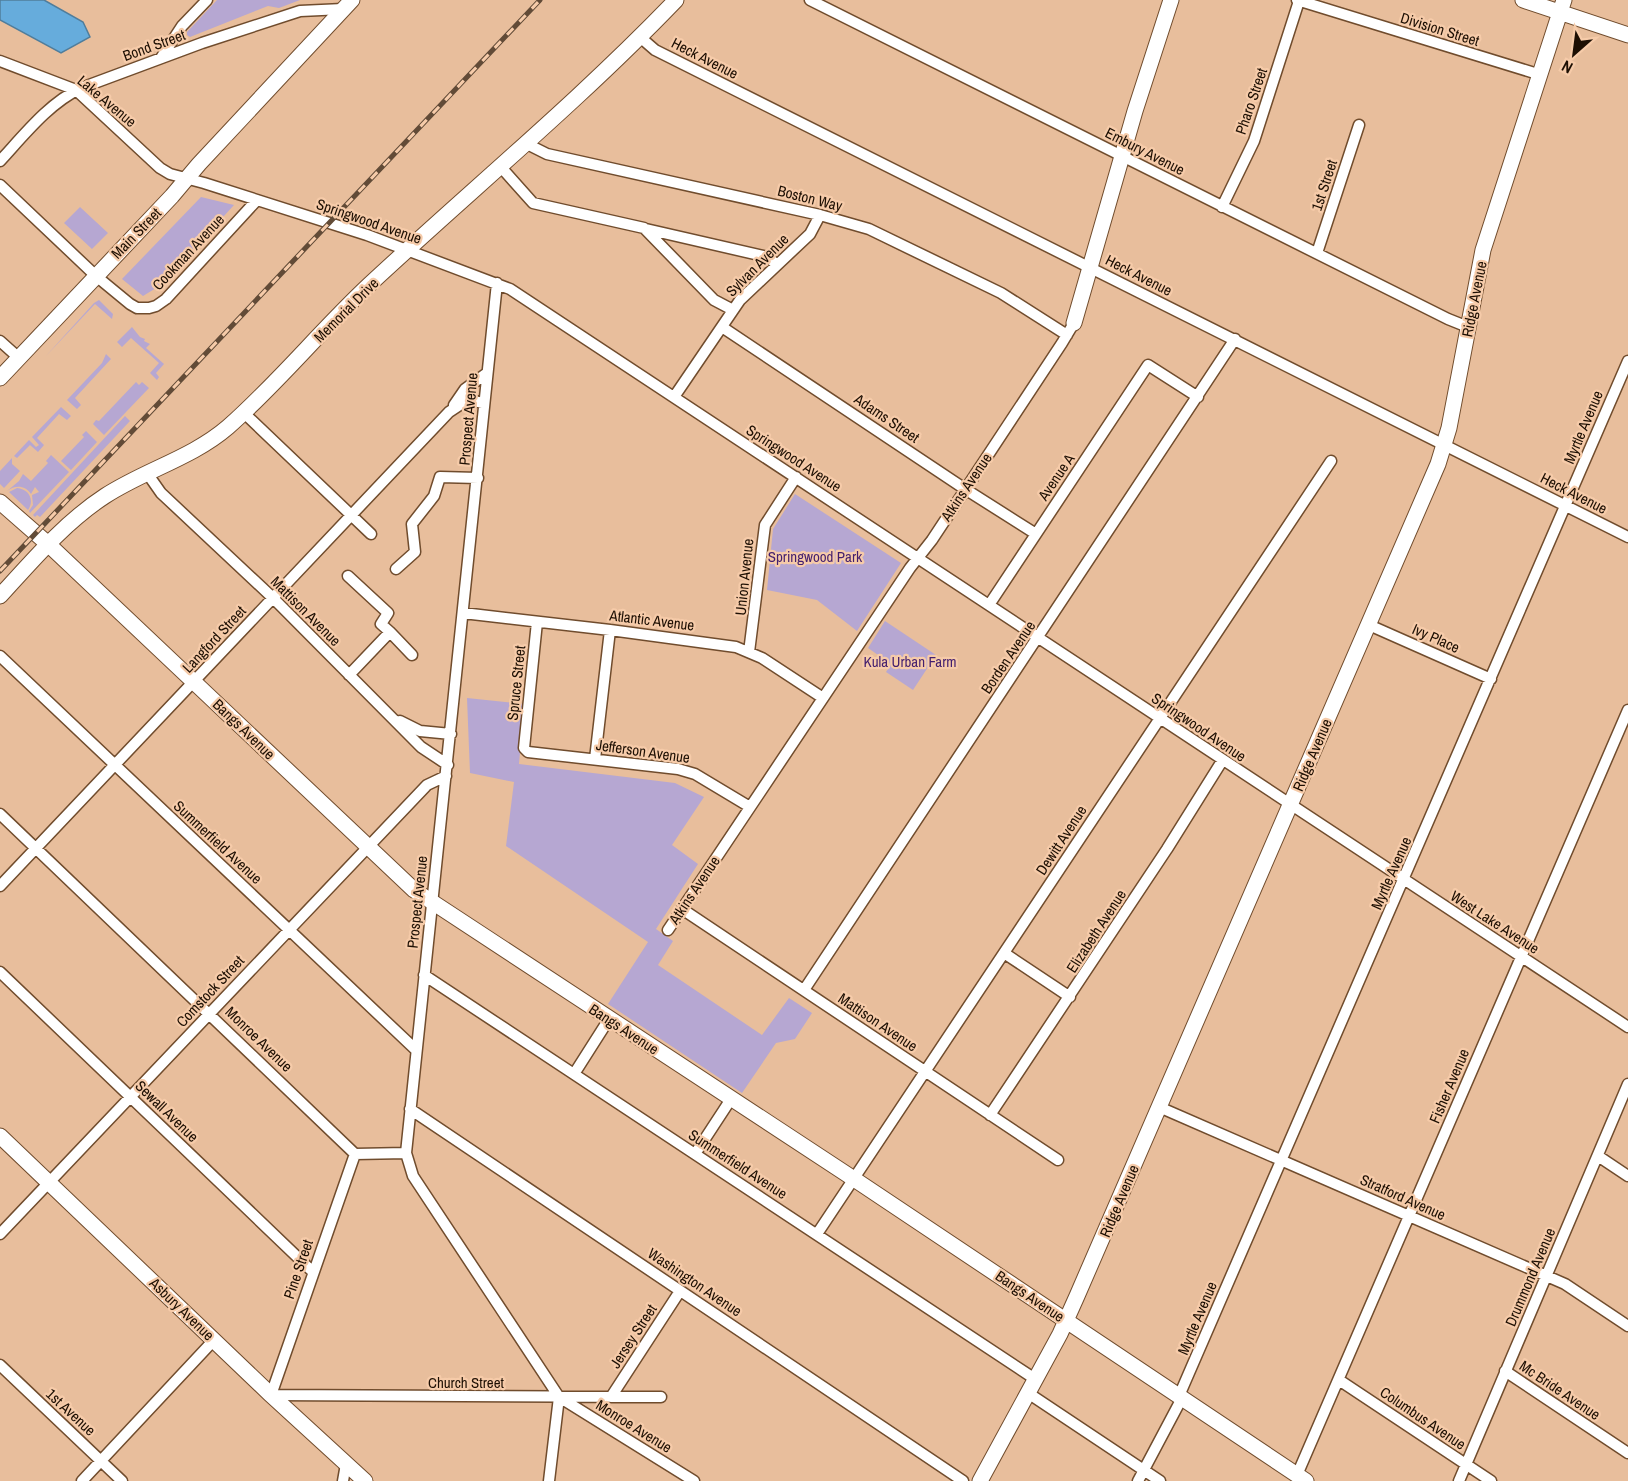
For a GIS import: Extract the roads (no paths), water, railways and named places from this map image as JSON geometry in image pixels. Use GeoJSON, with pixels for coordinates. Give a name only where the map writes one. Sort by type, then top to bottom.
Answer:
{"type":"FeatureCollection","features":[{"type":"Feature","properties":{"kind":"street"},"geometry":{"type":"LineString","coordinates":[[161,58],[183,26],[207,0]]}},
{"type":"Feature","properties":{"kind":"street","name":"Memorial Drive"},"geometry":{"type":"LineString","coordinates":[[0,596],[48,544],[103,497],[211,440],[259,398],[347,307],[640,37],[676,0]]}},
{"type":"Feature","properties":{"kind":"street","name":"Embury Avenue"},"geometry":{"type":"LineString","coordinates":[[810,0],[1448,320],[1468,327]]}},
{"type":"Feature","properties":{"kind":"street","name":"Atkins Avenue"},"geometry":{"type":"LineString","coordinates":[[668,930],[1071,329],[1171,0]]}},
{"type":"Feature","properties":{"kind":"street","name":"Division Street"},"geometry":{"type":"LineString","coordinates":[[1298,0],[1436,45],[1541,75]]}},
{"type":"Feature","properties":{"kind":"street","name":"Pharo Street"},"geometry":{"type":"LineString","coordinates":[[1222,207],[1254,141],[1298,0]]}},
{"type":"Feature","properties":{"kind":"street"},"geometry":{"type":"LineString","coordinates":[[1523,0],[1562,6],[1628,34]]}},
{"type":"Feature","properties":{"kind":"street","name":"Bond Street"},"geometry":{"type":"LineString","coordinates":[[0,161],[48,111],[76,90],[161,58],[300,11],[343,3]]}},
{"type":"Feature","properties":{"kind":"street","name":"Main Street"},"geometry":{"type":"LineString","coordinates":[[0,378],[186,179],[343,3]]}},
{"type":"Feature","properties":{"kind":"street","name":"Ridge Avenue"},"geometry":{"type":"LineString","coordinates":[[980,1481],[1066,1321],[1438,464],[1449,428],[1483,250],[1562,6]]}},
{"type":"Feature","properties":{"kind":"street","name":"Heck Avenue"},"geometry":{"type":"LineString","coordinates":[[640,37],[655,50],[1628,537]]}},
{"type":"Feature","properties":{"kind":"street","name":"Lake Avenue"},"geometry":{"type":"LineString","coordinates":[[0,61],[76,90],[160,168],[186,179]]}},
{"type":"Feature","properties":{"kind":"street","name":"1st Street"},"geometry":{"type":"LineString","coordinates":[[1317,254],[1359,125]]}},
{"type":"Feature","properties":{"kind":"street","name":"Boston Way"},"geometry":{"type":"LineString","coordinates":[[525,143],[547,154],[820,214],[869,229],[1071,329]]}},
{"type":"Feature","properties":{"kind":"street"},"geometry":{"type":"LineString","coordinates":[[500,166],[533,203],[768,257],[777,265]]}},
{"type":"Feature","properties":{"kind":"street","name":"Springwood Avenue"},"geometry":{"type":"LineString","coordinates":[[186,179],[409,249],[510,289],[1346,842]]}},
{"type":"Feature","properties":{"kind":"street","name":"Cookman Avenue"},"geometry":{"type":"LineString","coordinates":[[0,185],[96,276],[134,306],[145,309],[156,306],[166,299],[257,200]]}},
{"type":"Feature","properties":{"kind":"street","name":"Sylvan Avenue"},"geometry":{"type":"LineString","coordinates":[[674,397],[733,310],[752,288],[810,234],[820,214]]}},
{"type":"Feature","properties":{"kind":"street"},"geometry":{"type":"LineString","coordinates":[[644,228],[714,300],[733,310]]}},
{"type":"Feature","properties":{"kind":"street","name":"Prospect Avenue"},"geometry":{"type":"LineString","coordinates":[[497,283],[451,734],[415,1049],[406,1153],[413,1176],[559,1397]]}},
{"type":"Feature","properties":{"kind":"street","name":"Adams Street"},"geometry":{"type":"LineString","coordinates":[[722,327],[1036,534]]}},
{"type":"Feature","properties":{"kind":"street","name":"Borden Avenue"},"geometry":{"type":"LineString","coordinates":[[804,990],[1235,339]]}},
{"type":"Feature","properties":{"kind":"street"},"geometry":{"type":"LineString","coordinates":[[0,341],[19,358]]}},
{"type":"Feature","properties":{"kind":"street","name":"Myrtle Avenue"},"geometry":{"type":"LineString","coordinates":[[1138,1481],[1181,1397],[1628,361]]}},
{"type":"Feature","properties":{"kind":"street","name":"Avenue A"},"geometry":{"type":"LineString","coordinates":[[989,605],[1148,365],[1198,397]]}},
{"type":"Feature","properties":{"kind":"street","name":"Langford Street"},"geometry":{"type":"LineString","coordinates":[[0,886],[449,412],[465,389],[487,373]]}},
{"type":"Feature","properties":{"kind":"street","name":"Langford Street"},"geometry":{"type":"LineString","coordinates":[[449,412],[467,400],[484,403]]}},
{"type":"Feature","properties":{"kind":"street"},"geometry":{"type":"LineString","coordinates":[[243,412],[371,534]]}},
{"type":"Feature","properties":{"kind":"street","name":"Dewitt Avenue"},"geometry":{"type":"LineString","coordinates":[[817,1234],[1331,461]]}},
{"type":"Feature","properties":{"kind":"street","name":"Mattison Avenue"},"geometry":{"type":"LineString","coordinates":[[147,473],[161,493],[273,598],[447,771]]}},
{"type":"Feature","properties":{"kind":"street"},"geometry":{"type":"LineString","coordinates":[[396,569],[415,552],[412,524],[434,496],[440,477],[478,478]]}},
{"type":"Feature","properties":{"kind":"street","name":"Union Avenue"},"geometry":{"type":"LineString","coordinates":[[749,652],[765,525],[796,477]]}},
{"type":"Feature","properties":{"kind":"street","name":"Bangs Avenue"},"geometry":{"type":"LineString","coordinates":[[0,502],[48,544],[406,884],[1302,1478]]}},
{"type":"Feature","properties":{"kind":"street"},"geometry":{"type":"LineString","coordinates":[[348,576],[388,614],[381,624],[412,655]]}},
{"type":"Feature","properties":{"kind":"street","name":"Atlantic Avenue"},"geometry":{"type":"LineString","coordinates":[[463,613],[720,644],[749,652],[823,698]]}},
{"type":"Feature","properties":{"kind":"street","name":"Spruce Street"},"geometry":{"type":"LineString","coordinates":[[524,748],[537,622]]}},
{"type":"Feature","properties":{"kind":"street","name":"Ivy Place"},"geometry":{"type":"LineString","coordinates":[[1369,625],[1491,679]]}},
{"type":"Feature","properties":{"kind":"street"},"geometry":{"type":"LineString","coordinates":[[596,759],[610,630]]}},
{"type":"Feature","properties":{"kind":"street"},"geometry":{"type":"LineString","coordinates":[[349,675],[390,632]]}},
{"type":"Feature","properties":{"kind":"street","name":"Summerfield Avenue"},"geometry":{"type":"LineString","coordinates":[[0,656],[415,1049]]}},
{"type":"Feature","properties":{"kind":"street","name":"Fisher Avenue"},"geometry":{"type":"LineString","coordinates":[[1302,1478],[1339,1380],[1628,710]]}},
{"type":"Feature","properties":{"kind":"street"},"geometry":{"type":"LineString","coordinates":[[388,714],[420,731],[451,734]]}},
{"type":"Feature","properties":{"kind":"street","name":"Jefferson Avenue"},"geometry":{"type":"LineString","coordinates":[[524,748],[528,752],[664,766],[694,774],[750,807]]}},
{"type":"Feature","properties":{"kind":"street","name":"Elizabeth Avenue"},"geometry":{"type":"LineString","coordinates":[[990,1115],[1167,849],[1222,760]]}},
{"type":"Feature","properties":{"kind":"street","name":"Comstock Street"},"geometry":{"type":"LineString","coordinates":[[0,1234],[367,847],[427,785],[447,771]]}},
{"type":"Feature","properties":{"kind":"street","name":"Monroe Avenue"},"geometry":{"type":"LineString","coordinates":[[0,814],[356,1154]]}},
{"type":"Feature","properties":{"kind":"street","name":"West Lake Avenue"},"geometry":{"type":"LineString","coordinates":[[1346,842],[1628,1028]]}},
{"type":"Feature","properties":{"kind":"street","name":"Mattison Avenue"},"geometry":{"type":"LineString","coordinates":[[682,909],[1058,1160]]}},
{"type":"Feature","properties":{"kind":"street"},"geometry":{"type":"LineString","coordinates":[[1004,953],[1070,997]]}},
{"type":"Feature","properties":{"kind":"street","name":"Sewall Avenue"},"geometry":{"type":"LineString","coordinates":[[0,972],[313,1272]]}},
{"type":"Feature","properties":{"kind":"street","name":"Summerfield Avenue"},"geometry":{"type":"LineString","coordinates":[[424,975],[1035,1379]]}},
{"type":"Feature","properties":{"kind":"street"},"geometry":{"type":"LineString","coordinates":[[574,1074],[609,1019]]}},
{"type":"Feature","properties":{"kind":"street","name":"Drummond Avenue"},"geometry":{"type":"LineString","coordinates":[[1459,1481],[1628,1084]]}},
{"type":"Feature","properties":{"kind":"street"},"geometry":{"type":"LineString","coordinates":[[695,1154],[731,1099]]}},
{"type":"Feature","properties":{"kind":"street","name":"Stratford Avenue"},"geometry":{"type":"LineString","coordinates":[[1159,1107],[1565,1284],[1628,1326]]}},
{"type":"Feature","properties":{"kind":"street","name":"Washington Avenue"},"geometry":{"type":"LineString","coordinates":[[410,1109],[963,1481]]}},
{"type":"Feature","properties":{"kind":"street","name":"Asbury Avenue"},"geometry":{"type":"LineString","coordinates":[[0,1136],[365,1481]]}},
{"type":"Feature","properties":{"kind":"street"},"geometry":{"type":"LineString","coordinates":[[356,1154],[406,1153]]}},
{"type":"Feature","properties":{"kind":"street","name":"Pine Street"},"geometry":{"type":"LineString","coordinates":[[272,1395],[356,1154]]}},
{"type":"Feature","properties":{"kind":"street"},"geometry":{"type":"LineString","coordinates":[[1598,1156],[1628,1176]]}},
{"type":"Feature","properties":{"kind":"street","name":"Jersey Street"},"geometry":{"type":"LineString","coordinates":[[611,1397],[680,1291]]}},
{"type":"Feature","properties":{"kind":"street"},"geometry":{"type":"LineString","coordinates":[[82,1481],[214,1340]]}},
{"type":"Feature","properties":{"kind":"street","name":"1st Avenue"},"geometry":{"type":"LineString","coordinates":[[0,1365],[122,1481]]}},
{"type":"Feature","properties":{"kind":"street","name":"Mc Bride Avenue"},"geometry":{"type":"LineString","coordinates":[[1505,1371],[1628,1454]]}},
{"type":"Feature","properties":{"kind":"street","name":"Columbus Avenue"},"geometry":{"type":"LineString","coordinates":[[1339,1380],[1491,1481]]}},
{"type":"Feature","properties":{"kind":"street"},"geometry":{"type":"LineString","coordinates":[[1028,1394],[1160,1481]]}},
{"type":"Feature","properties":{"kind":"street","name":"Church Street"},"geometry":{"type":"LineString","coordinates":[[272,1395],[661,1397]]}},
{"type":"Feature","properties":{"kind":"street"},"geometry":{"type":"LineString","coordinates":[[549,1481],[559,1397]]}},
{"type":"Feature","properties":{"kind":"street","name":"Monroe Avenue"},"geometry":{"type":"LineString","coordinates":[[559,1397],[694,1481]]}},
{"type":"Feature","properties":{"kind":"street"},"geometry":{"type":"LineString","coordinates":[[342,1481],[346,1464]]}},
{"type":"Feature","properties":{"kind":"water"},"geometry":{"type":"Polygon","coordinates":[[[0,0],[44,0],[83,22],[90,37],[61,53],[0,20],[0,0]]]}},
{"type":"Feature","properties":{"kind":"railway"},"geometry":{"type":"LineString","coordinates":[[0,571],[540,0]]}},
{"type":"Feature","properties":{"kind":"park label","name":"Springwood Park"},"geometry":{"type":"Point","coordinates":[815,556]}},
{"type":"Feature","properties":{"kind":"park label","name":"Kula Urban Farm"},"geometry":{"type":"Point","coordinates":[910,661]}}]}
